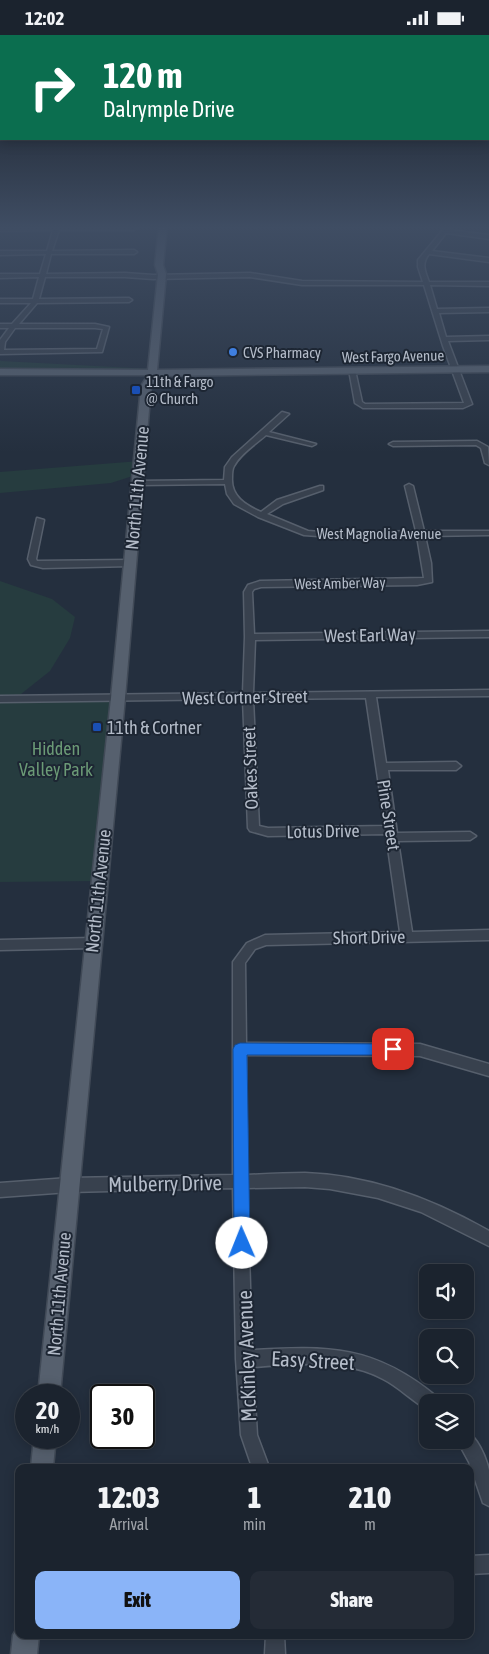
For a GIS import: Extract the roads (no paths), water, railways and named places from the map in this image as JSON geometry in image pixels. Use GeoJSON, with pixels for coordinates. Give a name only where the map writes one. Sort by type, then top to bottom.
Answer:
{"type":"FeatureCollection","features":[{"type":"Feature","properties":{"kind":"main road","name":"North 11th Avenue"},"geometry":{"type":"LineString","coordinates":[[50,1384],[131,563],[147,370],[157,328],[157,302]]}},
{"type":"Feature","properties":{"kind":"main road","name":"North 11th Avenue"},"geometry":{"type":"LineString","coordinates":[[150,306],[152,309],[150,324],[157,328]]}},
{"type":"Feature","properties":{"kind":"main road","name":"West Fargo Avenue"},"geometry":{"type":"LineString","coordinates":[[0,372],[489,369]]}},
{"type":"Feature","properties":{"kind":"main road"},"geometry":{"type":"LineString","coordinates":[[42,1464],[44,1449]]}},
{"type":"Feature","properties":{"kind":"main road"},"geometry":{"type":"LineString","coordinates":[[24,1654],[26,1639]]}},
{"type":"Feature","properties":{"kind":"street"},"geometry":{"type":"LineString","coordinates":[[0,326],[14,326],[105,327],[106,335],[100,351],[0,352],[2,342],[14,326],[27,313],[35,302]]}},
{"type":"Feature","properties":{"kind":"street"},"geometry":{"type":"LineString","coordinates":[[352,370],[359,403],[363,406],[467,405],[466,395],[454,369],[432,302]]}},
{"type":"Feature","properties":{"kind":"street"},"geometry":{"type":"LineString","coordinates":[[435,311],[489,311]]}},
{"type":"Feature","properties":{"kind":"street"},"geometry":{"type":"LineString","coordinates":[[444,339],[489,339]]}},
{"type":"Feature","properties":{"kind":"street"},"geometry":{"type":"LineString","coordinates":[[138,483],[228,482],[231,464],[285,414]]}},
{"type":"Feature","properties":{"kind":"street"},"geometry":{"type":"LineString","coordinates":[[265,433],[312,444]]}},
{"type":"Feature","properties":{"kind":"street"},"geometry":{"type":"LineString","coordinates":[[393,445],[480,444],[484,447],[489,463]]}},
{"type":"Feature","properties":{"kind":"street","name":"West Magnolia Avenue"},"geometry":{"type":"LineString","coordinates":[[228,482],[237,502],[261,515],[317,535],[489,533]]}},
{"type":"Feature","properties":{"kind":"street"},"geometry":{"type":"LineString","coordinates":[[409,487],[420,534]]}},
{"type":"Feature","properties":{"kind":"street"},"geometry":{"type":"LineString","coordinates":[[261,515],[285,500],[320,488]]}},
{"type":"Feature","properties":{"kind":"street"},"geometry":{"type":"LineString","coordinates":[[40,520],[32,559],[34,563],[43,565],[131,563]]}},
{"type":"Feature","properties":{"kind":"street","name":"West Amber Way"},"geometry":{"type":"LineString","coordinates":[[251,587],[270,584],[417,582],[429,580],[430,577],[420,534]]}},
{"type":"Feature","properties":{"kind":"street","name":"Oakes Street"},"geometry":{"type":"LineString","coordinates":[[251,587],[248,592],[250,637],[248,697],[252,823],[255,829]]}},
{"type":"Feature","properties":{"kind":"street","name":"West Earl Way"},"geometry":{"type":"LineString","coordinates":[[250,637],[489,634]]}},
{"type":"Feature","properties":{"kind":"street","name":"West Cortner Street"},"geometry":{"type":"LineString","coordinates":[[0,699],[489,693]]}},
{"type":"Feature","properties":{"kind":"street","name":"Pine Street"},"geometry":{"type":"LineString","coordinates":[[371,695],[407,936]]}},
{"type":"Feature","properties":{"kind":"street"},"geometry":{"type":"LineString","coordinates":[[382,767],[456,766]]}},
{"type":"Feature","properties":{"kind":"street","name":"Lotus Drive"},"geometry":{"type":"LineString","coordinates":[[255,829],[268,832],[470,836]]}},
{"type":"Feature","properties":{"kind":"street","name":"Short Drive"},"geometry":{"type":"LineString","coordinates":[[251,946],[265,940],[274,939],[489,935]]}},
{"type":"Feature","properties":{"kind":"street"},"geometry":{"type":"LineString","coordinates":[[0,945],[93,943]]}},
{"type":"Feature","properties":{"kind":"street","name":"McKinley Avenue"},"geometry":{"type":"LineString","coordinates":[[251,946],[239,962],[240,1182],[244,1359],[249,1435],[259,1464]]}},
{"type":"Feature","properties":{"kind":"street"},"geometry":{"type":"LineString","coordinates":[[240,1049],[412,1050],[439,1054],[489,1070]]}},
{"type":"Feature","properties":{"kind":"street","name":"Mulberry Drive"},"geometry":{"type":"LineString","coordinates":[[0,1190],[69,1185],[306,1180],[332,1182],[400,1197],[430,1208],[489,1239]]}},
{"type":"Feature","properties":{"kind":"street","name":"Easy Street"},"geometry":{"type":"LineString","coordinates":[[244,1359],[314,1357],[349,1359],[364,1363],[399,1379],[419,1394]]}},
{"type":"Feature","properties":{"kind":"street"},"geometry":{"type":"LineString","coordinates":[[471,1449],[476,1458],[489,1497]]}},
{"type":"Feature","properties":{"kind":"street"},"geometry":{"type":"LineString","coordinates":[[474,1565],[489,1564]]}},
{"type":"Feature","properties":{"kind":"street"},"geometry":{"type":"LineString","coordinates":[[275,1639],[275,1654]]}},
{"type":"Feature","properties":{"kind":"place","name":"CVS Pharmacy"},"geometry":{"type":"Point","coordinates":[233,352]}},
{"type":"Feature","properties":{"kind":"place","name":"11th & Fargo @ Church"},"geometry":{"type":"Point","coordinates":[136,390]}},
{"type":"Feature","properties":{"kind":"place","name":"11th & Cortner"},"geometry":{"type":"Point","coordinates":[97,727]}},
{"type":"Feature","properties":{"kind":"park label","name":"Hidden Valley Park"},"geometry":{"type":"Point","coordinates":[56,758]}}]}
